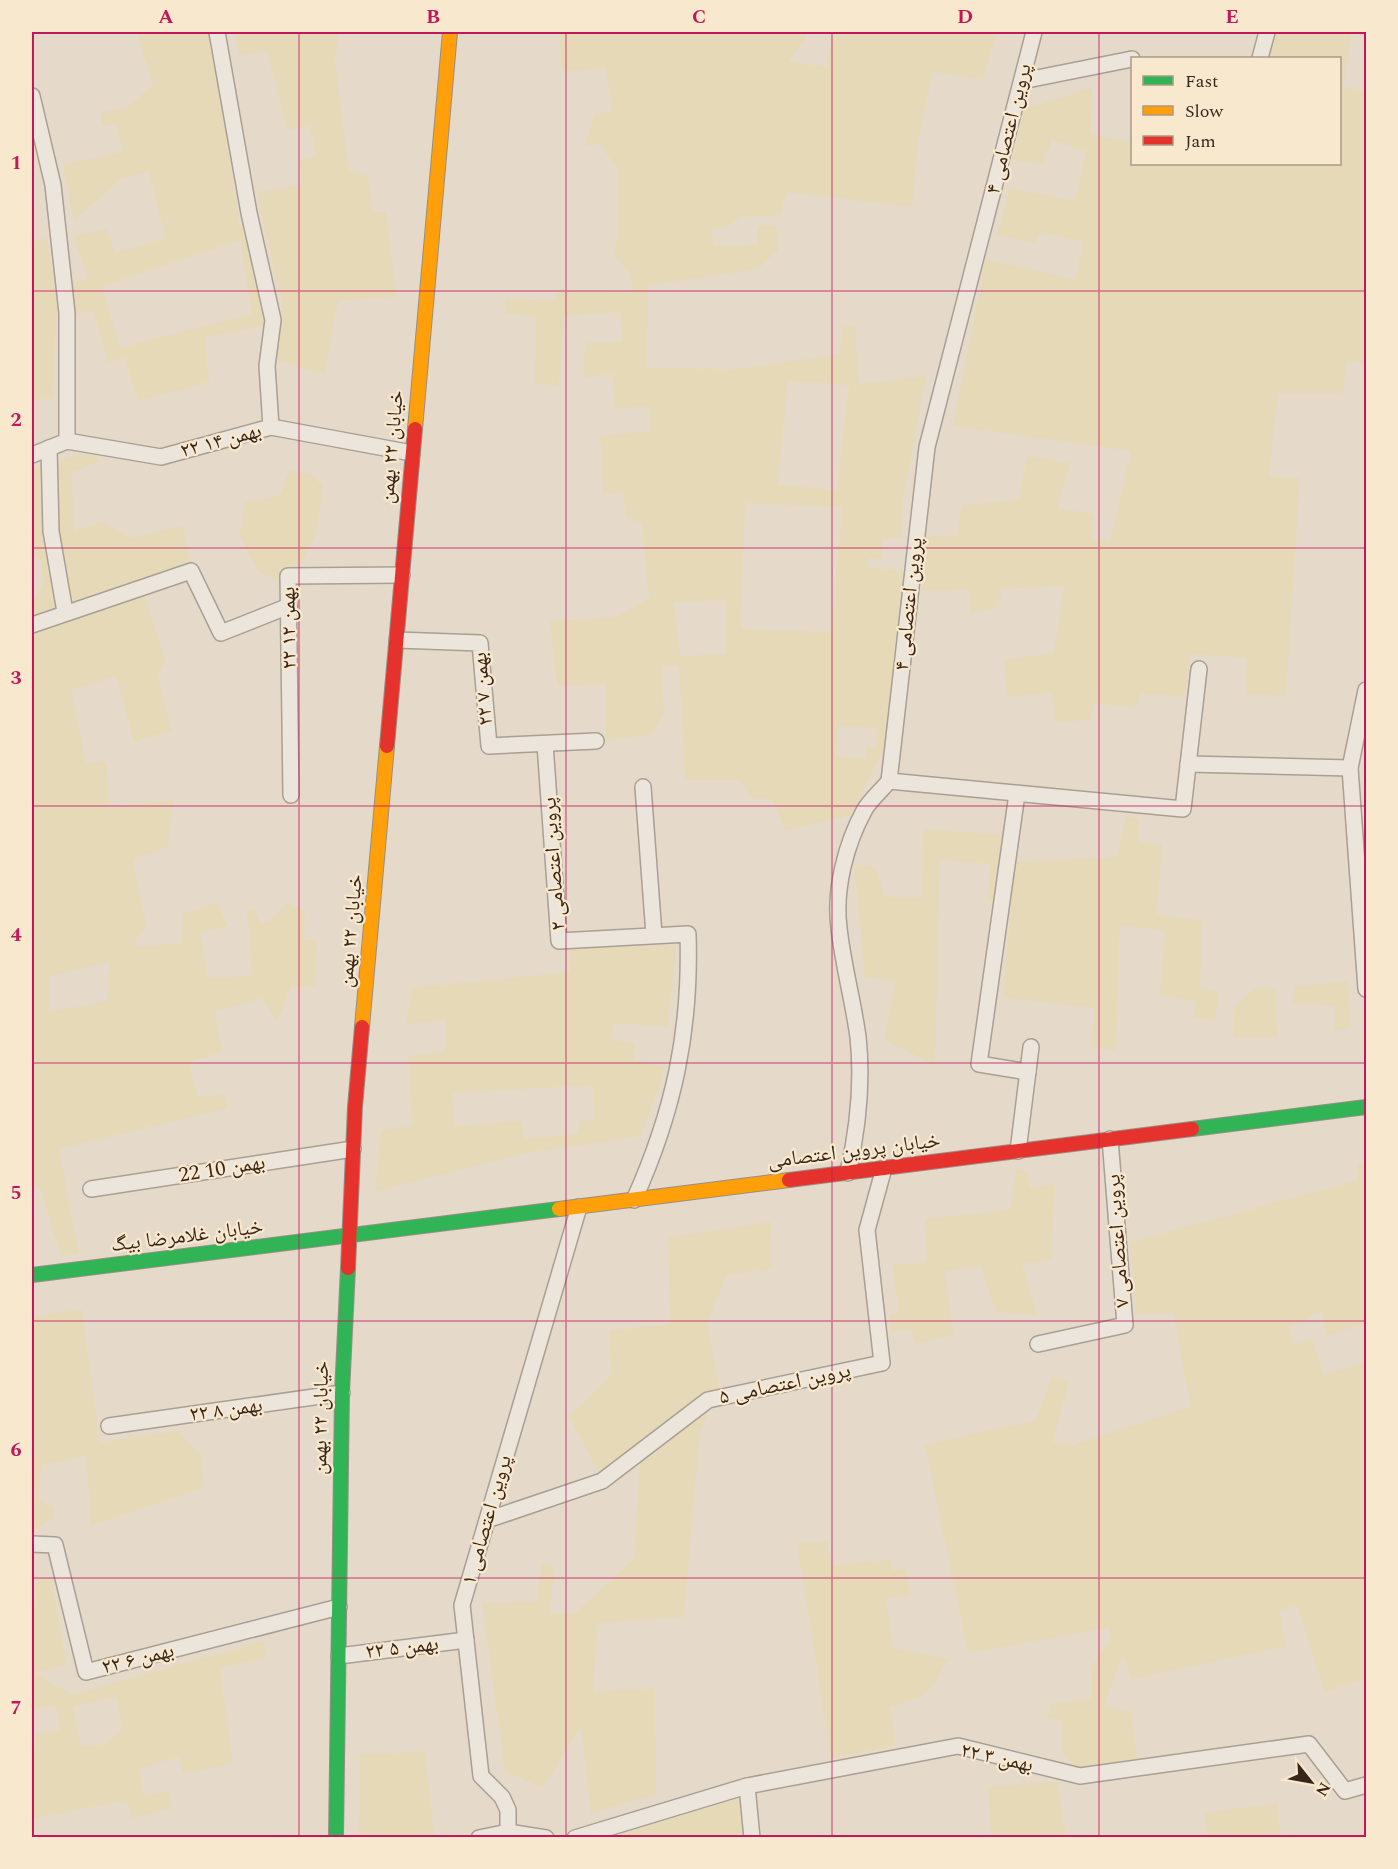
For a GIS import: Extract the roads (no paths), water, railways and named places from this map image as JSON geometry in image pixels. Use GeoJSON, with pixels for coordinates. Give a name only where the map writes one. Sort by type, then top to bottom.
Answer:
{"type":"FeatureCollection","features":[{"type":"Feature","properties":{"kind":"main road","name":"خیابان ۲۲ بهمن"},"geometry":{"type":"LineString","coordinates":[[336,1838],[342,1393],[353,1149],[450,32]]}},
{"type":"Feature","properties":{"kind":"main road","name":"خیابان پروین اعتصامی"},"geometry":{"type":"LineString","coordinates":[[348,1237],[1366,1107]]}},
{"type":"Feature","properties":{"kind":"main road","name":"خیابان غلامرضا بیگ"},"geometry":{"type":"LineString","coordinates":[[32,1275],[348,1237]]}},
{"type":"Feature","properties":{"kind":"street"},"geometry":{"type":"LineString","coordinates":[[217,32],[249,213],[273,320],[267,366],[271,427]]}},
{"type":"Feature","properties":{"kind":"street","name":"پروین اعتصامی ۴"},"geometry":{"type":"LineString","coordinates":[[889,781],[927,447],[1034,32]]}},
{"type":"Feature","properties":{"kind":"street"},"geometry":{"type":"LineString","coordinates":[[1260,57],[1267,32]]}},
{"type":"Feature","properties":{"kind":"street"},"geometry":{"type":"LineString","coordinates":[[1022,81],[1131,59]]}},
{"type":"Feature","properties":{"kind":"street"},"geometry":{"type":"LineString","coordinates":[[32,96],[52,185],[67,313],[67,441],[32,455]]}},
{"type":"Feature","properties":{"kind":"street","name":"۲۲ بهمن ۱۴"},"geometry":{"type":"LineString","coordinates":[[67,441],[161,457],[271,427],[412,453]]}},
{"type":"Feature","properties":{"kind":"street"},"geometry":{"type":"LineString","coordinates":[[49,448],[51,531],[65,612]]}},
{"type":"Feature","properties":{"kind":"street"},"geometry":{"type":"LineString","coordinates":[[32,625],[191,571],[220,633],[289,606]]}},
{"type":"Feature","properties":{"kind":"street","name":"۲۲ بهمن ۱۲"},"geometry":{"type":"LineString","coordinates":[[291,795],[288,576],[402,575]]}},
{"type":"Feature","properties":{"kind":"street","name":"۲۲ بهمن ۷"},"geometry":{"type":"LineString","coordinates":[[397,640],[480,643],[489,746],[596,741]]}},
{"type":"Feature","properties":{"kind":"street"},"geometry":{"type":"LineString","coordinates":[[848,1173],[856,1139],[860,1088],[858,1036],[838,925],[840,885],[849,845],[866,808],[889,781],[1183,810],[1199,669]]}},
{"type":"Feature","properties":{"kind":"street"},"geometry":{"type":"LineString","coordinates":[[1366,690],[1350,768],[1366,989]]}},
{"type":"Feature","properties":{"kind":"street","name":"پروین اعتصامی ۲"},"geometry":{"type":"LineString","coordinates":[[545,744],[559,941],[688,934],[687,1019],[680,1066],[669,1112],[634,1200]]}},
{"type":"Feature","properties":{"kind":"street"},"geometry":{"type":"LineString","coordinates":[[1188,764],[1350,768]]}},
{"type":"Feature","properties":{"kind":"street"},"geometry":{"type":"LineString","coordinates":[[643,787],[654,935]]}},
{"type":"Feature","properties":{"kind":"street"},"geometry":{"type":"LineString","coordinates":[[1017,794],[979,1064],[1028,1072]]}},
{"type":"Feature","properties":{"kind":"street"},"geometry":{"type":"LineString","coordinates":[[1018,1151],[1031,1047]]}},
{"type":"Feature","properties":{"kind":"street","name":"پروین اعتصامی ۷"},"geometry":{"type":"LineString","coordinates":[[1038,1344],[1125,1325],[1110,1139]]}},
{"type":"Feature","properties":{"kind":"street","name":"22 بهمن 10"},"geometry":{"type":"LineString","coordinates":[[91,1189],[353,1149]]}},
{"type":"Feature","properties":{"kind":"street","name":"پروین اعتصامی ۵"},"geometry":{"type":"LineString","coordinates":[[487,1520],[602,1481],[708,1400],[882,1363],[867,1230],[884,1168]]}},
{"type":"Feature","properties":{"kind":"street","name":"پروین اعتصامی ۱"},"geometry":{"type":"LineString","coordinates":[[508,1832],[508,1810],[502,1797],[481,1776],[462,1605],[579,1207]]}},
{"type":"Feature","properties":{"kind":"street","name":"۲۲ بهمن ۸"},"geometry":{"type":"LineString","coordinates":[[109,1426],[342,1393]]}},
{"type":"Feature","properties":{"kind":"street","name":"۲۲ بهمن ۶"},"geometry":{"type":"LineString","coordinates":[[32,1544],[55,1545],[86,1672],[339,1607]]}},
{"type":"Feature","properties":{"kind":"street","name":"۲۲ بهمن ۵"},"geometry":{"type":"LineString","coordinates":[[339,1656],[466,1640]]}},
{"type":"Feature","properties":{"kind":"street","name":"۲۲ بهمن ۳"},"geometry":{"type":"LineString","coordinates":[[575,1838],[747,1786],[958,1746],[1080,1776],[1309,1744],[1345,1791],[1366,1785]]}},
{"type":"Feature","properties":{"kind":"street"},"geometry":{"type":"LineString","coordinates":[[747,1786],[752,1838]]}},
{"type":"Feature","properties":{"kind":"street"},"geometry":{"type":"LineString","coordinates":[[479,1838],[508,1832],[546,1838]]}}]}
